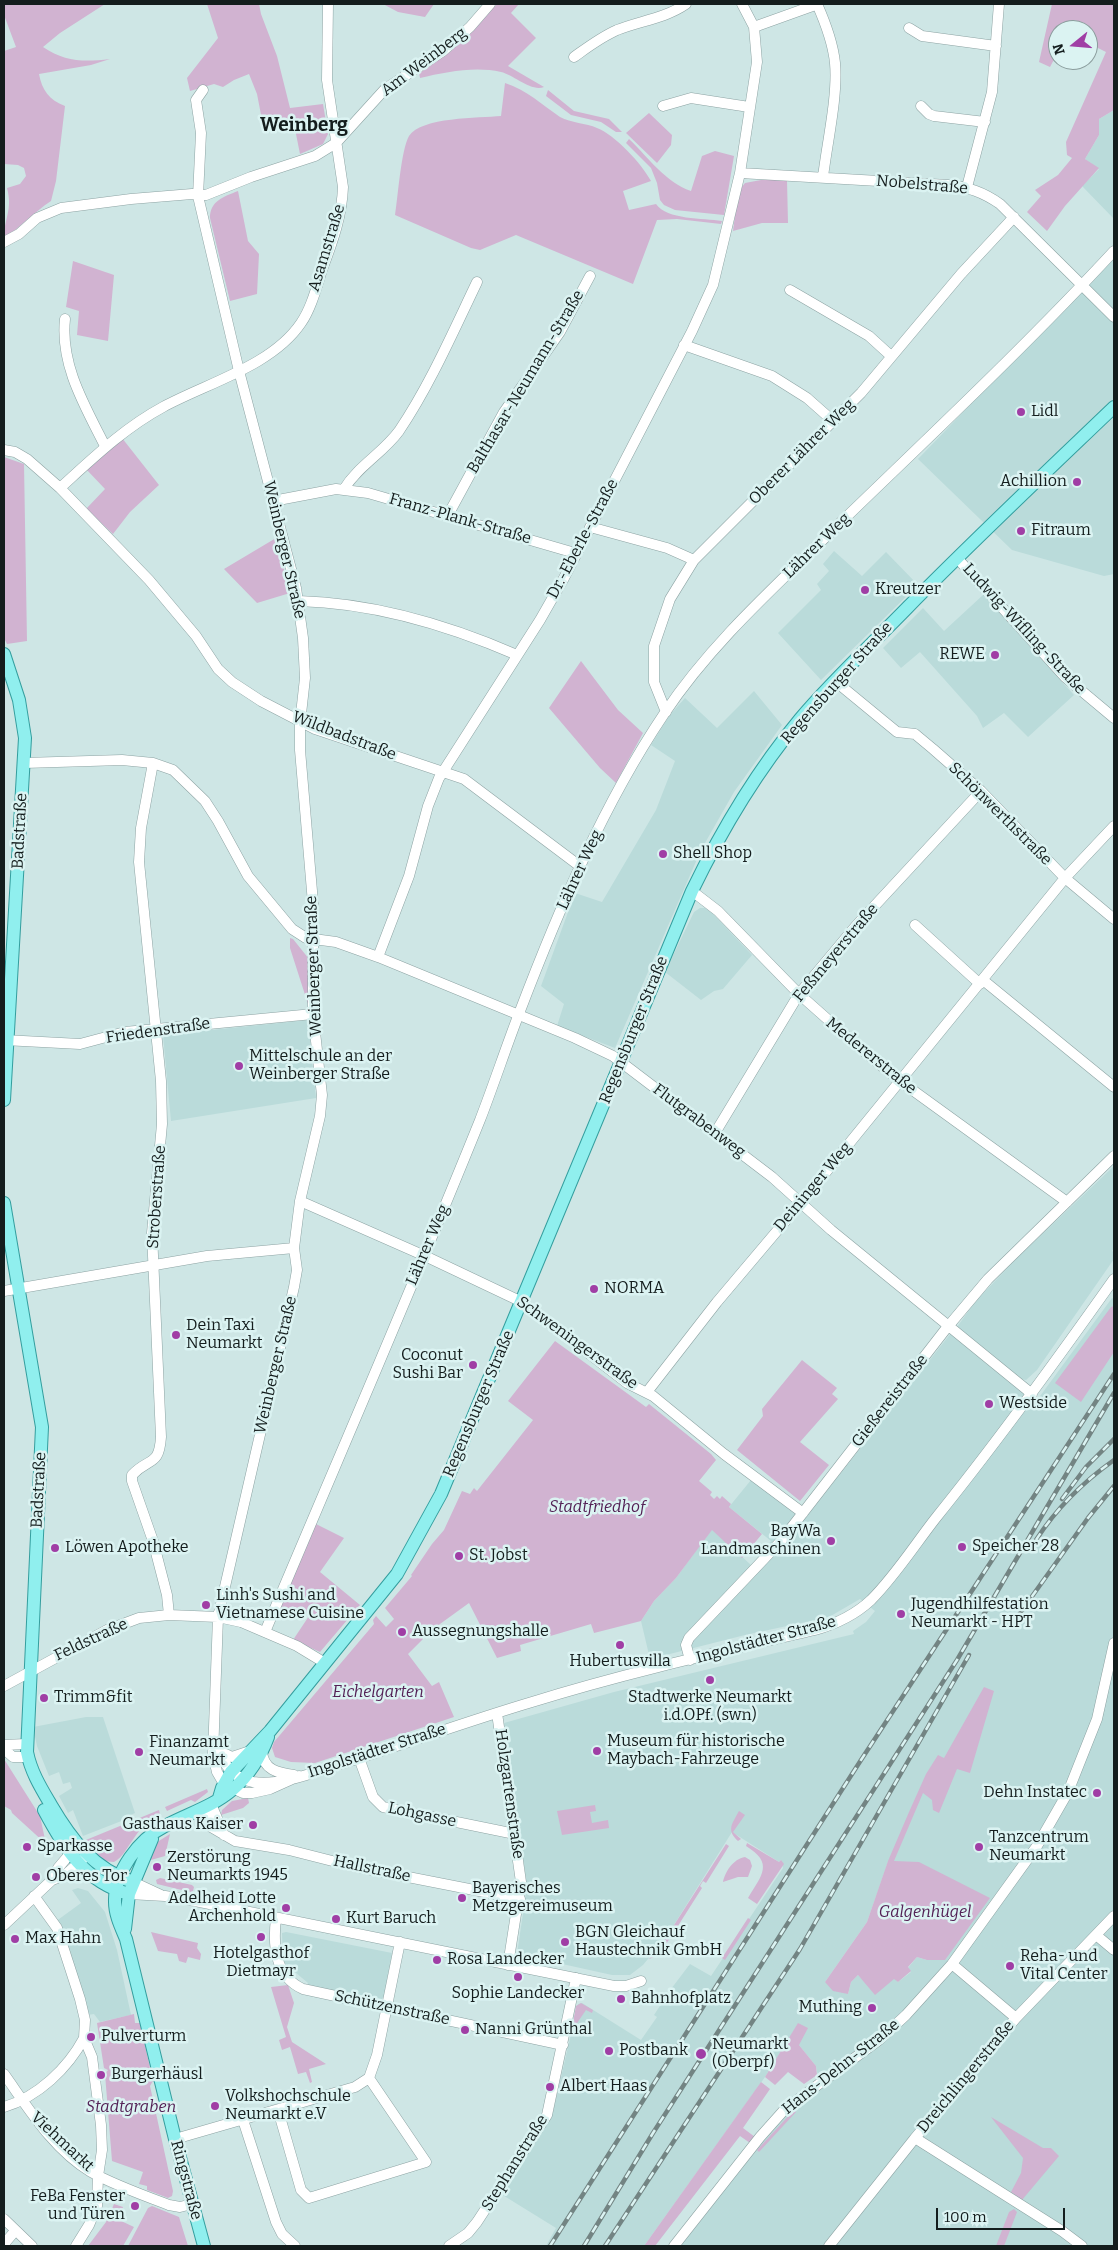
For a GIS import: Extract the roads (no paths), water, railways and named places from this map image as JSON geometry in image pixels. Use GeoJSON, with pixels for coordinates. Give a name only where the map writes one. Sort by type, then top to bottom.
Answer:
{"type":"FeatureCollection","features":[{"type":"Feature","properties":{"kind":"main road","name":"Regensburger Straße"},"geometry":{"type":"LineString","coordinates":[[243,1779],[256,1751],[270,1731],[398,1574],[425,1527],[441,1494],[522,1302],[692,891],[716,841],[746,792],[801,718],[834,681],[957,558],[1114,407]]}},
{"type":"Feature","properties":{"kind":"main road","name":"Badstraße"},"geometry":{"type":"LineString","coordinates":[[4,654],[14,680],[21,709],[24,733],[24,763],[5,1040],[4,1100]]}},
{"type":"Feature","properties":{"kind":"main road","name":"Badstraße"},"geometry":{"type":"LineString","coordinates":[[4,1203],[40,1409],[42,1436],[29,1670],[26,1744],[28,1758],[36,1779],[78,1855],[124,1886]]}},
{"type":"Feature","properties":{"kind":"main road","name":"Regensburger Straße"},"geometry":{"type":"LineString","coordinates":[[231,1772],[256,1751]]}},
{"type":"Feature","properties":{"kind":"main road"},"geometry":{"type":"LineString","coordinates":[[228,1787],[231,1772]]}},
{"type":"Feature","properties":{"kind":"main road"},"geometry":{"type":"LineString","coordinates":[[124,1886],[132,1854],[154,1833],[167,1824],[210,1804],[228,1787],[243,1779]]}},
{"type":"Feature","properties":{"kind":"main road","name":"Ringstraße"},"geometry":{"type":"LineString","coordinates":[[124,1886],[116,1910],[126,1939],[175,2138],[204,2246]]}},
{"type":"Feature","properties":{"kind":"street","name":"Asamstraße"},"geometry":{"type":"LineString","coordinates":[[60,488],[105,446],[162,407],[239,370],[280,346],[302,321],[331,246],[342,201],[343,187],[327,80],[328,4]]}},
{"type":"Feature","properties":{"kind":"street","name":"Am Weinberg"},"geometry":{"type":"LineString","coordinates":[[4,242],[19,234],[37,218],[61,208],[131,199],[198,196],[214,193],[251,177],[315,156],[336,143],[385,89],[443,51],[470,27],[490,4]]}},
{"type":"Feature","properties":{"kind":"street"},"geometry":{"type":"LineString","coordinates":[[574,58],[600,38],[617,30],[659,17],[686,4]]}},
{"type":"Feature","properties":{"kind":"street","name":"Dr.-Eberle-Straße"},"geometry":{"type":"LineString","coordinates":[[378,957],[410,876],[428,806],[443,771],[540,620],[590,527],[713,286],[740,172],[757,62],[754,28],[742,4]]}},
{"type":"Feature","properties":{"kind":"street"},"geometry":{"type":"LineString","coordinates":[[754,28],[818,4],[828,31],[835,65],[835,85],[823,177]]}},
{"type":"Feature","properties":{"kind":"street"},"geometry":{"type":"LineString","coordinates":[[967,187],[994,75],[999,4]]}},
{"type":"Feature","properties":{"kind":"street"},"geometry":{"type":"LineString","coordinates":[[909,28],[922,36],[996,46]]}},
{"type":"Feature","properties":{"kind":"street","name":"Weinberger Straße"},"geometry":{"type":"LineString","coordinates":[[203,90],[196,100],[201,133],[198,196],[239,370],[299,601],[305,678],[300,723],[300,750],[313,904],[313,1014],[322,1104],[300,1201],[294,1248],[297,1270],[294,1287],[218,1617],[214,1763],[228,1787]]}},
{"type":"Feature","properties":{"kind":"street"},"geometry":{"type":"LineString","coordinates":[[663,106],[691,98],[749,107]]}},
{"type":"Feature","properties":{"kind":"street"},"geometry":{"type":"LineString","coordinates":[[920,106],[934,116],[984,122]]}},
{"type":"Feature","properties":{"kind":"street","name":"Nobelstraße"},"geometry":{"type":"LineString","coordinates":[[740,172],[967,187],[990,197],[1014,217],[1114,317]]}},
{"type":"Feature","properties":{"kind":"street","name":"Oberer Lährer Weg"},"geometry":{"type":"LineString","coordinates":[[666,712],[654,682],[654,646],[670,599],[694,560],[861,393],[961,274],[1014,217]]}},
{"type":"Feature","properties":{"kind":"street","name":"Lährer Weg"},"geometry":{"type":"LineString","coordinates":[[265,1632],[425,1256],[496,1080],[518,1014],[581,867],[620,786],[666,712],[708,657],[760,601],[904,462],[1114,251]]}},
{"type":"Feature","properties":{"kind":"street","name":"Balthasar-Neumann-Straße"},"geometry":{"type":"LineString","coordinates":[[448,515],[504,412],[560,332],[590,276]]}},
{"type":"Feature","properties":{"kind":"street"},"geometry":{"type":"LineString","coordinates":[[344,489],[355,473],[397,433],[414,408],[477,282]]}},
{"type":"Feature","properties":{"kind":"street"},"geometry":{"type":"LineString","coordinates":[[790,290],[869,336],[891,356]]}},
{"type":"Feature","properties":{"kind":"street"},"geometry":{"type":"LineString","coordinates":[[65,319],[63,338],[69,368],[105,446]]}},
{"type":"Feature","properties":{"kind":"street"},"geometry":{"type":"LineString","coordinates":[[684,345],[772,376],[807,398],[833,421]]}},
{"type":"Feature","properties":{"kind":"street","name":"Wildbadstraße"},"geometry":{"type":"LineString","coordinates":[[4,450],[15,452],[27,459],[60,488],[165,598],[196,636],[224,676],[261,701],[300,723],[464,779],[581,867]]}},
{"type":"Feature","properties":{"kind":"street","name":"Franz-Plank-Straße"},"geometry":{"type":"LineString","coordinates":[[273,500],[328,490],[344,489],[368,493],[575,553]]}},
{"type":"Feature","properties":{"kind":"street"},"geometry":{"type":"LineString","coordinates":[[590,527],[667,548],[694,560]]}},
{"type":"Feature","properties":{"kind":"street","name":"Ludwig-Wifling-Straße"},"geometry":{"type":"LineString","coordinates":[[957,558],[1065,677],[1114,718]]}},
{"type":"Feature","properties":{"kind":"street"},"geometry":{"type":"LineString","coordinates":[[299,601],[360,606],[409,617],[484,641],[517,654]]}},
{"type":"Feature","properties":{"kind":"street","name":"Schönwerthstraße"},"geometry":{"type":"LineString","coordinates":[[834,681],[897,732],[915,734],[981,791],[1064,878],[1114,919]]}},
{"type":"Feature","properties":{"kind":"street","name":"Flutgrabenweg"},"geometry":{"type":"LineString","coordinates":[[24,763],[122,760],[152,763],[173,770],[204,801],[218,821],[255,887],[292,929],[313,939],[336,942],[378,957],[594,1046],[622,1062],[772,1177],[800,1203],[1032,1394]]}},
{"type":"Feature","properties":{"kind":"street","name":"Stroberstraße"},"geometry":{"type":"LineString","coordinates":[[152,763],[141,828],[139,862],[161,1081],[162,1124],[152,1233],[160,1450],[156,1458],[132,1475],[132,1481],[153,1541],[167,1595],[169,1615]]}},
{"type":"Feature","properties":{"kind":"street","name":"Feßmeyerstraße"},"geometry":{"type":"LineString","coordinates":[[715,1133],[799,994],[855,927],[981,791]]}},
{"type":"Feature","properties":{"kind":"street","name":"Deininger Weg"},"geometry":{"type":"LineString","coordinates":[[647,1392],[717,1302],[900,1081],[1064,878],[1114,826]]}},
{"type":"Feature","properties":{"kind":"street","name":"Medererstraße"},"geometry":{"type":"LineString","coordinates":[[692,891],[718,911],[828,1021],[900,1081],[1067,1202]]}},
{"type":"Feature","properties":{"kind":"street"},"geometry":{"type":"LineString","coordinates":[[915,926],[981,982],[1114,1087]]}},
{"type":"Feature","properties":{"kind":"street","name":"Friedenstraße"},"geometry":{"type":"LineString","coordinates":[[5,1040],[80,1044],[125,1032],[313,1014]]}},
{"type":"Feature","properties":{"kind":"street","name":"Gießereistraße"},"geometry":{"type":"LineString","coordinates":[[690,1660],[686,1644],[689,1638],[766,1559],[949,1326],[1000,1266],[1114,1156]]}},
{"type":"Feature","properties":{"kind":"street","name":"Schweningerstraße"},"geometry":{"type":"LineString","coordinates":[[300,1201],[425,1256],[522,1302],[627,1383],[647,1392],[803,1512]]}},
{"type":"Feature","properties":{"kind":"street"},"geometry":{"type":"LineString","coordinates":[[4,1291],[215,1254],[294,1248]]}},
{"type":"Feature","properties":{"kind":"street","name":"Ingolstädter Straße"},"geometry":{"type":"LineString","coordinates":[[243,1779],[253,1782],[270,1782],[299,1776],[602,1681],[829,1626],[856,1612],[871,1599],[898,1568],[1032,1394],[1114,1279]]}},
{"type":"Feature","properties":{"kind":"street","name":"Feldstraße"},"geometry":{"type":"LineString","coordinates":[[4,1686],[29,1670],[114,1627],[139,1618],[169,1615],[218,1617],[241,1622],[297,1646],[325,1663]]}},
{"type":"Feature","properties":{"kind":"street","name":"Hans-Dehn-Straße"},"geometry":{"type":"LineString","coordinates":[[674,2246],[748,2151],[784,2109],[879,2040],[906,2015],[952,1964],[1037,1846],[1068,1792],[1097,1719],[1114,1643]]}},
{"type":"Feature","properties":{"kind":"street","name":"Holzgartenstraße"},"geometry":{"type":"LineString","coordinates":[[496,1713],[521,1882],[520,1899],[508,1965]]}},
{"type":"Feature","properties":{"kind":"street","name":"Weinberger Straße"},"geometry":{"type":"LineString","coordinates":[[214,1738],[223,1762],[231,1772]]}},
{"type":"Feature","properties":{"kind":"street"},"geometry":{"type":"LineString","coordinates":[[4,1747],[26,1744]]}},
{"type":"Feature","properties":{"kind":"street"},"geometry":{"type":"LineString","coordinates":[[4,1747],[13,1757],[28,1758]]}},
{"type":"Feature","properties":{"kind":"street"},"geometry":{"type":"LineString","coordinates":[[219,1751],[232,1757],[256,1751],[264,1763],[272,1770],[299,1776]]}},
{"type":"Feature","properties":{"kind":"street","name":"Lohgasse"},"geometry":{"type":"LineString","coordinates":[[359,1758],[373,1797],[383,1807],[515,1834]]}},
{"type":"Feature","properties":{"kind":"street"},"geometry":{"type":"LineString","coordinates":[[231,1772],[243,1779]]}},
{"type":"Feature","properties":{"kind":"street","name":"Ingolstädter Straße"},"geometry":{"type":"LineString","coordinates":[[228,1787],[248,1793],[260,1792],[299,1776]]}},
{"type":"Feature","properties":{"kind":"street","name":"Hallstraße"},"geometry":{"type":"LineString","coordinates":[[210,1804],[225,1836],[235,1841],[289,1850],[352,1866],[520,1899]]}},
{"type":"Feature","properties":{"kind":"street"},"geometry":{"type":"LineString","coordinates":[[4,1925],[52,1880],[64,1876],[78,1855]]}},
{"type":"Feature","properties":{"kind":"street"},"geometry":{"type":"LineString","coordinates":[[124,1886],[165,1896],[618,1987],[641,1981]]}},
{"type":"Feature","properties":{"kind":"street"},"geometry":{"type":"LineString","coordinates":[[34,1896],[53,1921],[60,1936],[80,1999],[84,2020],[84,2038],[92,2057],[102,2134],[97,2206],[89,2225],[76,2246]]}},
{"type":"Feature","properties":{"kind":"street","name":"Dreichlingerstraße"},"geometry":{"type":"LineString","coordinates":[[829,2246],[914,2138],[1016,2018],[1114,1916]]}},
{"type":"Feature","properties":{"kind":"street","name":"Schützenstraße"},"geometry":{"type":"LineString","coordinates":[[276,1918],[274,1943],[276,1957],[293,1983],[310,1991],[563,2045]]}},
{"type":"Feature","properties":{"kind":"street"},"geometry":{"type":"LineString","coordinates":[[1096,1935],[1114,1950]]}},
{"type":"Feature","properties":{"kind":"street"},"geometry":{"type":"LineString","coordinates":[[175,2138],[355,2087],[370,2078],[377,2054],[400,1942]]}},
{"type":"Feature","properties":{"kind":"street"},"geometry":{"type":"LineString","coordinates":[[952,1964],[1016,2018]]}},
{"type":"Feature","properties":{"kind":"street","name":"Stephanstraße"},"geometry":{"type":"LineString","coordinates":[[449,2246],[468,2233],[477,2222],[544,2120],[549,2108],[576,1978]]}},
{"type":"Feature","properties":{"kind":"street"},"geometry":{"type":"LineString","coordinates":[[4,2106],[21,2101],[63,2068],[74,2055],[84,2038]]}},
{"type":"Feature","properties":{"kind":"street","name":"Viehmarkt"},"geometry":{"type":"LineString","coordinates":[[4,2074],[21,2101],[58,2143],[86,2168],[98,2176],[169,2205],[180,2207],[192,2204]]}},
{"type":"Feature","properties":{"kind":"street"},"geometry":{"type":"LineString","coordinates":[[278,2110],[301,2190],[309,2198],[426,2162],[370,2078]]}},
{"type":"Feature","properties":{"kind":"street"},"geometry":{"type":"LineString","coordinates":[[243,2120],[276,2222],[282,2234],[295,2246]]}},
{"type":"Feature","properties":{"kind":"street"},"geometry":{"type":"LineString","coordinates":[[914,2138],[1062,2231],[1082,2246]]}},
{"type":"Feature","properties":{"kind":"street"},"geometry":{"type":"LineString","coordinates":[[4,2219],[32,2246]]}},
{"type":"Feature","properties":{"kind":"street"},"geometry":{"type":"LineString","coordinates":[[4,2244],[15,2231]]}},
{"type":"Feature","properties":{"kind":"railway"},"geometry":{"type":"LineString","coordinates":[[550,2246],[861,1760],[1114,1374]]}},
{"type":"Feature","properties":{"kind":"railway"},"geometry":{"type":"LineString","coordinates":[[584,2246],[653,2133],[957,1660],[1114,1393]]}},
{"type":"Feature","properties":{"kind":"railway"},"geometry":{"type":"LineString","coordinates":[[1062,1499],[1086,1467],[1114,1439]]}},
{"type":"Feature","properties":{"kind":"railway"},"geometry":{"type":"LineString","coordinates":[[1036,1540],[1071,1497],[1114,1460]]}},
{"type":"Feature","properties":{"kind":"railway"},"geometry":{"type":"LineString","coordinates":[[1013,1623],[1088,1518],[1114,1486]]}},
{"type":"Feature","properties":{"kind":"railway"},"geometry":{"type":"LineString","coordinates":[[605,2246],[800,1949],[969,1655]]}},
{"type":"Feature","properties":{"kind":"place","name":"Lidl"},"geometry":{"type":"Point","coordinates":[1021,412]}},
{"type":"Feature","properties":{"kind":"place","name":"Achillion"},"geometry":{"type":"Point","coordinates":[1077,482]}},
{"type":"Feature","properties":{"kind":"place","name":"Fitraum"},"geometry":{"type":"Point","coordinates":[1021,531]}},
{"type":"Feature","properties":{"kind":"place","name":"Kreutzer"},"geometry":{"type":"Point","coordinates":[865,590]}},
{"type":"Feature","properties":{"kind":"place","name":"REWE"},"geometry":{"type":"Point","coordinates":[995,655]}},
{"type":"Feature","properties":{"kind":"place","name":"Shell Shop"},"geometry":{"type":"Point","coordinates":[663,854]}},
{"type":"Feature","properties":{"kind":"place","name":"Mittelschule an der Weinberger Straße"},"geometry":{"type":"Point","coordinates":[239,1066]}},
{"type":"Feature","properties":{"kind":"place","name":"NORMA"},"geometry":{"type":"Point","coordinates":[594,1289]}},
{"type":"Feature","properties":{"kind":"place","name":"Dein Taxi Neumarkt"},"geometry":{"type":"Point","coordinates":[176,1335]}},
{"type":"Feature","properties":{"kind":"place","name":"Coconut Sushi Bar"},"geometry":{"type":"Point","coordinates":[473,1365]}},
{"type":"Feature","properties":{"kind":"place","name":"Westside"},"geometry":{"type":"Point","coordinates":[989,1404]}},
{"type":"Feature","properties":{"kind":"place","name":"BayWa Landmaschinen"},"geometry":{"type":"Point","coordinates":[831,1541]}},
{"type":"Feature","properties":{"kind":"place","name":"Speicher 28"},"geometry":{"type":"Point","coordinates":[962,1547]}},
{"type":"Feature","properties":{"kind":"place","name":"Löwen Apotheke"},"geometry":{"type":"Point","coordinates":[55,1548]}},
{"type":"Feature","properties":{"kind":"place","name":"St. Jobst"},"geometry":{"type":"Point","coordinates":[459,1556]}},
{"type":"Feature","properties":{"kind":"place","name":"Linh's Sushi and Vietnamese Cuisine"},"geometry":{"type":"Point","coordinates":[206,1605]}},
{"type":"Feature","properties":{"kind":"place","name":"Jugendhilfestation Neumarkt - HPT"},"geometry":{"type":"Point","coordinates":[901,1614]}},
{"type":"Feature","properties":{"kind":"place","name":"Aussegnungshalle"},"geometry":{"type":"Point","coordinates":[402,1632]}},
{"type":"Feature","properties":{"kind":"place","name":"Hubertusvilla"},"geometry":{"type":"Point","coordinates":[620,1645]}},
{"type":"Feature","properties":{"kind":"place","name":"Stadtwerke Neumarkt i.d.OPf. (swn)"},"geometry":{"type":"Point","coordinates":[710,1680]}},
{"type":"Feature","properties":{"kind":"place","name":"Trimm&fit"},"geometry":{"type":"Point","coordinates":[44,1698]}},
{"type":"Feature","properties":{"kind":"place","name":"Museum für historische Maybach-Fahrzeuge"},"geometry":{"type":"Point","coordinates":[597,1751]}},
{"type":"Feature","properties":{"kind":"place","name":"Finanzamt Neumarkt"},"geometry":{"type":"Point","coordinates":[139,1752]}},
{"type":"Feature","properties":{"kind":"place","name":"Dehn Instatec"},"geometry":{"type":"Point","coordinates":[1097,1793]}},
{"type":"Feature","properties":{"kind":"place","name":"Gasthaus Kaiser"},"geometry":{"type":"Point","coordinates":[253,1825]}},
{"type":"Feature","properties":{"kind":"place","name":"Sparkasse"},"geometry":{"type":"Point","coordinates":[27,1847]}},
{"type":"Feature","properties":{"kind":"place","name":"Tanzcentrum Neumarkt"},"geometry":{"type":"Point","coordinates":[979,1847]}},
{"type":"Feature","properties":{"kind":"place","name":"Zerstörung Neumarkts 1945"},"geometry":{"type":"Point","coordinates":[157,1867]}},
{"type":"Feature","properties":{"kind":"place","name":"Oberes Tor"},"geometry":{"type":"Point","coordinates":[36,1877]}},
{"type":"Feature","properties":{"kind":"place","name":"Bayerisches Metzgereimuseum"},"geometry":{"type":"Point","coordinates":[462,1898]}},
{"type":"Feature","properties":{"kind":"place","name":"Adelheid Lotte Archenhold"},"geometry":{"type":"Point","coordinates":[286,1908]}},
{"type":"Feature","properties":{"kind":"place","name":"Kurt Baruch"},"geometry":{"type":"Point","coordinates":[336,1919]}},
{"type":"Feature","properties":{"kind":"place","name":"Hotelgasthof Dietmayr"},"geometry":{"type":"Point","coordinates":[261,1937]}},
{"type":"Feature","properties":{"kind":"place","name":"Max Hahn"},"geometry":{"type":"Point","coordinates":[15,1939]}},
{"type":"Feature","properties":{"kind":"place","name":"BGN Gleichauf Haustechnik GmbH"},"geometry":{"type":"Point","coordinates":[565,1942]}},
{"type":"Feature","properties":{"kind":"place","name":"Rosa Landecker"},"geometry":{"type":"Point","coordinates":[437,1960]}},
{"type":"Feature","properties":{"kind":"place","name":"Reha- und Vital Center"},"geometry":{"type":"Point","coordinates":[1010,1966]}},
{"type":"Feature","properties":{"kind":"place","name":"Sophie Landecker"},"geometry":{"type":"Point","coordinates":[518,1977]}},
{"type":"Feature","properties":{"kind":"place","name":"Bahnhofplatz"},"geometry":{"type":"Point","coordinates":[621,1999]}},
{"type":"Feature","properties":{"kind":"place","name":"Muthing"},"geometry":{"type":"Point","coordinates":[872,2008]}},
{"type":"Feature","properties":{"kind":"place","name":"Nanni Grünthal"},"geometry":{"type":"Point","coordinates":[465,2030]}},
{"type":"Feature","properties":{"kind":"place","name":"Pulverturm"},"geometry":{"type":"Point","coordinates":[91,2037]}},
{"type":"Feature","properties":{"kind":"place","name":"Postbank"},"geometry":{"type":"Point","coordinates":[609,2051]}},
{"type":"Feature","properties":{"kind":"place","name":"Neumarkt (Oberpf)"},"geometry":{"type":"Point","coordinates":[701,2054]}},
{"type":"Feature","properties":{"kind":"place","name":"Burgerhäusl"},"geometry":{"type":"Point","coordinates":[101,2075]}},
{"type":"Feature","properties":{"kind":"place","name":"Albert Haas"},"geometry":{"type":"Point","coordinates":[550,2087]}},
{"type":"Feature","properties":{"kind":"place","name":"Volkshochschule Neumarkt e.V"},"geometry":{"type":"Point","coordinates":[215,2106]}},
{"type":"Feature","properties":{"kind":"place","name":"FeBa Fenster und Türen"},"geometry":{"type":"Point","coordinates":[135,2206]}},
{"type":"Feature","properties":{"kind":"district","name":"Weinberg"},"geometry":{"type":"Point","coordinates":[304,126]}},
{"type":"Feature","properties":{"kind":"park label","name":"Stadtfriedhof"},"geometry":{"type":"Point","coordinates":[597,1508]}},
{"type":"Feature","properties":{"kind":"park label","name":"Eichelgarten"},"geometry":{"type":"Point","coordinates":[378,1693]}},
{"type":"Feature","properties":{"kind":"park label","name":"Galgenhügel"},"geometry":{"type":"Point","coordinates":[925,1913]}},
{"type":"Feature","properties":{"kind":"park label","name":"Stadtgraben"},"geometry":{"type":"Point","coordinates":[131,2108]}}]}
